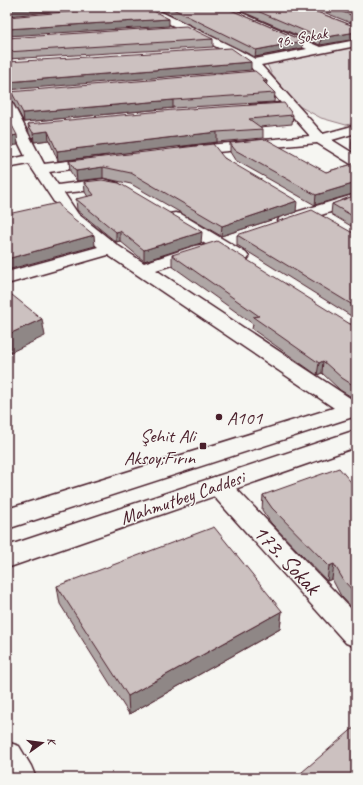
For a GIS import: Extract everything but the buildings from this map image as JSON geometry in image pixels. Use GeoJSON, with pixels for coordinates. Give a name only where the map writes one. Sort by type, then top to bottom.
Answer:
{"type":"FeatureCollection","features":[{"type":"Feature","properties":{"kind":"street"},"geometry":{"type":"LineString","coordinates":[[130,10],[147,7],[233,51],[253,63],[320,139],[356,161]]}},
{"type":"Feature","properties":{"kind":"street"},"geometry":{"type":"LineString","coordinates":[[220,7],[319,50]]}},
{"type":"Feature","properties":{"kind":"street"},"geometry":{"type":"LineString","coordinates":[[165,30],[188,29]]}},
{"type":"Feature","properties":{"kind":"street","name":"96. Sokak"},"geometry":{"type":"LineString","coordinates":[[253,63],[356,43]]}},
{"type":"Feature","properties":{"kind":"street"},"geometry":{"type":"LineString","coordinates":[[210,52],[233,51]]}},
{"type":"Feature","properties":{"kind":"street"},"geometry":{"type":"LineString","coordinates":[[247,76],[262,74]]}},
{"type":"Feature","properties":{"kind":"street"},"geometry":{"type":"LineString","coordinates":[[10,99],[19,127],[37,164],[54,190],[57,206],[72,216],[110,249],[353,408]]}},
{"type":"Feature","properties":{"kind":"street"},"geometry":{"type":"LineString","coordinates":[[243,109],[290,106]]}},
{"type":"Feature","properties":{"kind":"street"},"geometry":{"type":"LineString","coordinates":[[171,152],[320,139],[356,129]]}},
{"type":"Feature","properties":{"kind":"street"},"geometry":{"type":"LineString","coordinates":[[217,147],[229,164]]}},
{"type":"Feature","properties":{"kind":"street"},"geometry":{"type":"LineString","coordinates":[[7,164],[109,160]]}},
{"type":"Feature","properties":{"kind":"street"},"geometry":{"type":"LineString","coordinates":[[54,190],[103,184],[126,188]]}},
{"type":"Feature","properties":{"kind":"street"},"geometry":{"type":"LineString","coordinates":[[269,227],[356,199]]}},
{"type":"Feature","properties":{"kind":"street"},"geometry":{"type":"LineString","coordinates":[[294,201],[331,223]]}},
{"type":"Feature","properties":{"kind":"street"},"geometry":{"type":"LineString","coordinates":[[159,208],[251,264]]}},
{"type":"Feature","properties":{"kind":"street"},"geometry":{"type":"LineString","coordinates":[[142,269],[240,237]]}},
{"type":"Feature","properties":{"kind":"street"},"geometry":{"type":"LineString","coordinates":[[7,278],[110,249]]}},
{"type":"Feature","properties":{"kind":"street","name":"Mahmutbey Caddesi"},"geometry":{"type":"LineString","coordinates":[[7,519],[353,408]]}},
{"type":"Feature","properties":{"kind":"street","name":"Mahmutbey Caddesi"},"geometry":{"type":"LineString","coordinates":[[7,557],[356,438]]}},
{"type":"Feature","properties":{"kind":"street","name":"173. Sokak"},"geometry":{"type":"LineString","coordinates":[[218,485],[356,634]]}},
{"type":"Feature","properties":{"kind":"street"},"geometry":{"type":"LineString","coordinates":[[7,758],[19,778]]}},
{"type":"Feature","properties":{"kind":"shaded area"},"geometry":{"type":"Polygon","coordinates":[[[356,45],[356,123],[346,125],[321,118],[297,105],[272,75],[266,62],[356,45]]]}},
{"type":"Feature","properties":{"kind":"place","name":"A101"},"geometry":{"type":"Point","coordinates":[219,417]}},
{"type":"Feature","properties":{"kind":"place","name":"Şehit Ali Aksoy;Fırın"},"geometry":{"type":"Point","coordinates":[203,446]}}]}
